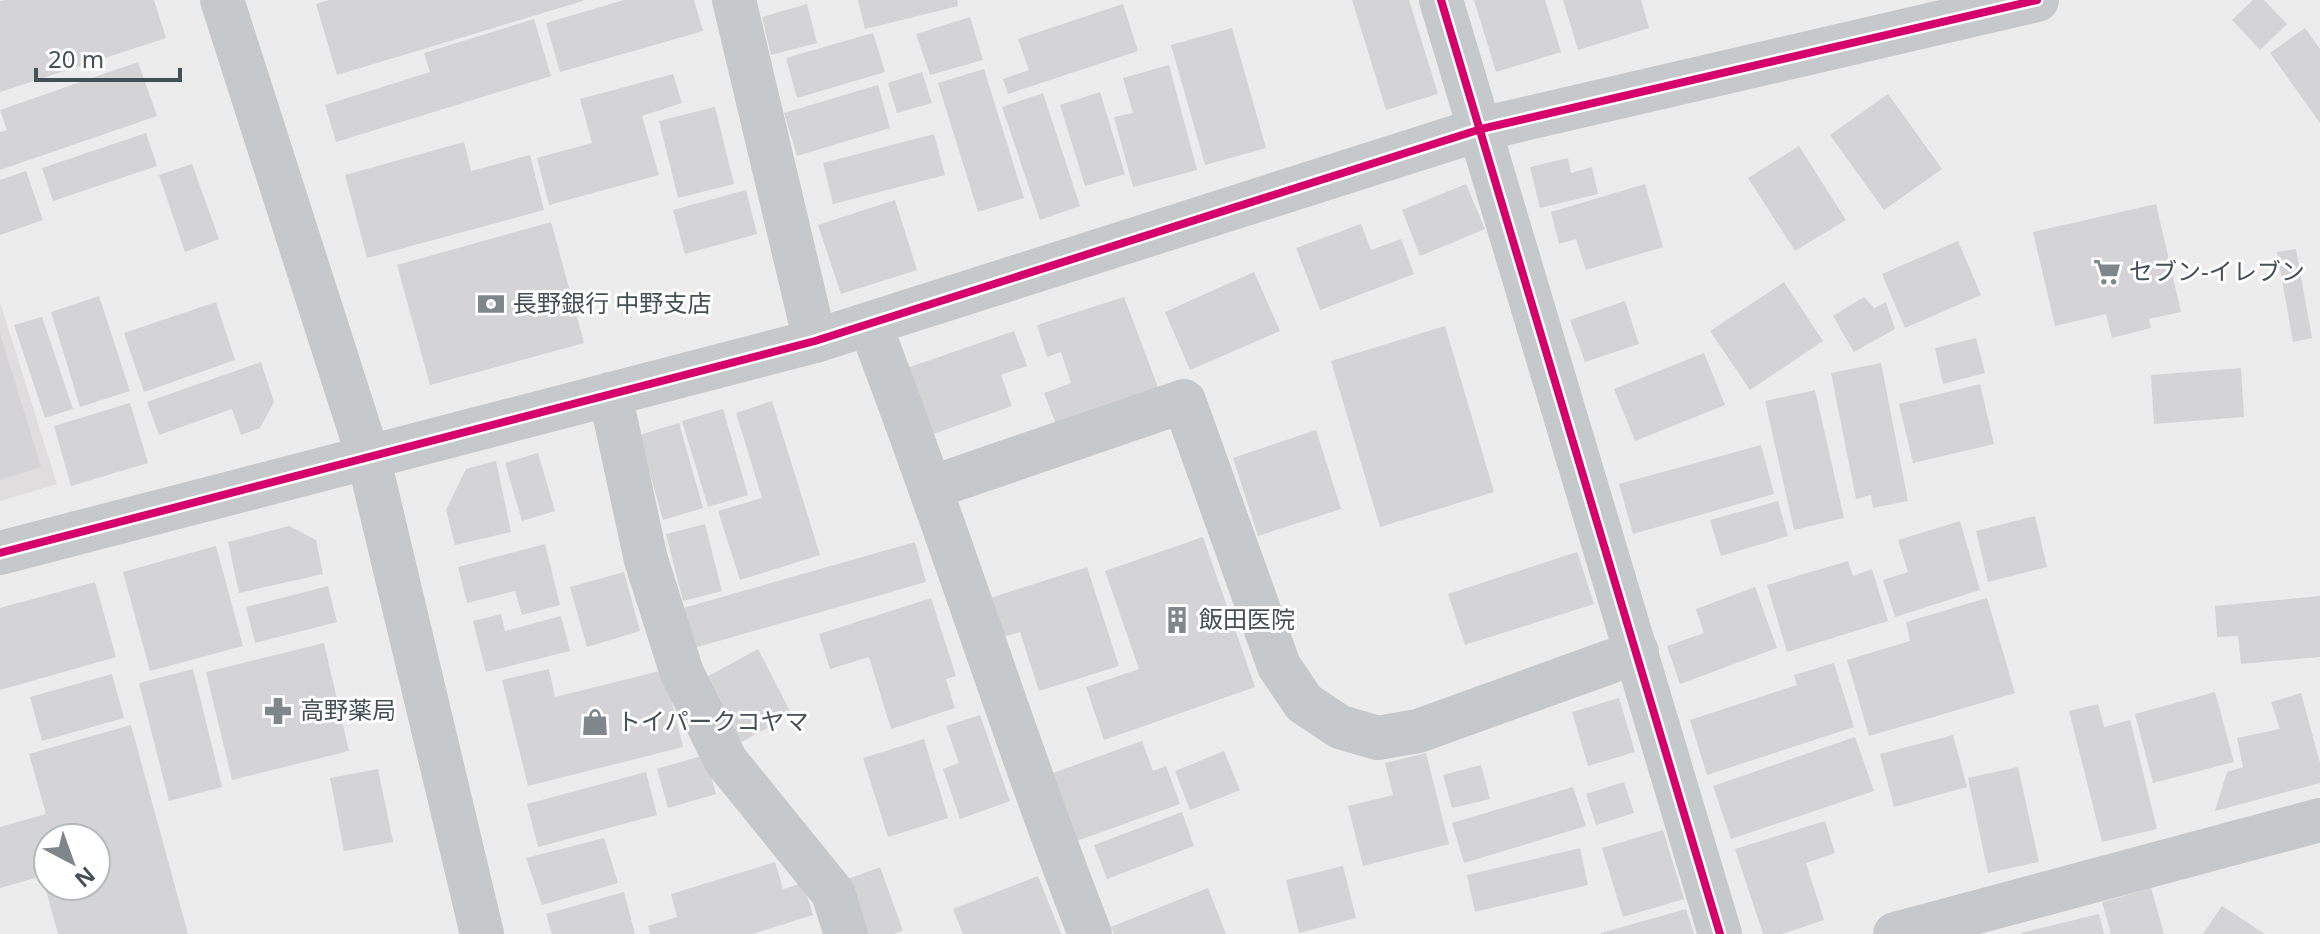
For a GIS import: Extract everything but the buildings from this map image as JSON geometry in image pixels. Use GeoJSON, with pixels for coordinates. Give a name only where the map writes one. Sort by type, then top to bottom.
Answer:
{"type":"FeatureCollection","features":[{"type":"Feature","properties":{"kind":"street"},"geometry":{"type":"LineString","coordinates":[[222,0],[368,456],[482,934]]}},
{"type":"Feature","properties":{"kind":"street"},"geometry":{"type":"LineString","coordinates":[[734,0],[815,341]]}},
{"type":"Feature","properties":{"kind":"street"},"geometry":{"type":"LineString","coordinates":[[1441,0],[1720,934]]}},
{"type":"Feature","properties":{"kind":"street"},"geometry":{"type":"LineString","coordinates":[[0,553],[815,341],[1481,129],[2037,0]]}},
{"type":"Feature","properties":{"kind":"street"},"geometry":{"type":"LineString","coordinates":[[870,325],[933,487],[1031,783],[1090,934]]}},
{"type":"Feature","properties":{"kind":"street"},"geometry":{"type":"LineString","coordinates":[[610,394],[646,560],[682,673],[726,761],[833,893],[846,934]]}},
{"type":"Feature","properties":{"kind":"street"},"geometry":{"type":"LineString","coordinates":[[933,487],[1184,401],[1279,666],[1304,703],[1340,727],[1378,738],[1418,731],[1637,652]]}},
{"type":"Feature","properties":{"kind":"street"},"geometry":{"type":"LineString","coordinates":[[1895,934],[2320,820]]}},
{"type":"Feature","properties":{"kind":"shaded area"},"geometry":{"type":"Polygon","coordinates":[[[0,302],[57,484],[0,501],[0,302]]]}},
{"type":"Feature","properties":{"kind":"cycle path"},"geometry":{"type":"LineString","coordinates":[[1441,0],[1720,934]]}},
{"type":"Feature","properties":{"kind":"cycle path"},"geometry":{"type":"LineString","coordinates":[[0,553],[815,341],[1481,129],[2037,0]]}},
{"type":"Feature","properties":{"kind":"place","name":"セブン-イレブン"},"geometry":{"type":"Point","coordinates":[2107,272]}},
{"type":"Feature","properties":{"kind":"place","name":"長野銀行 中野支店"},"geometry":{"type":"Point","coordinates":[491,304]}},
{"type":"Feature","properties":{"kind":"place","name":"飯田医院"},"geometry":{"type":"Point","coordinates":[1177,620]}},
{"type":"Feature","properties":{"kind":"place","name":"高野薬局"},"geometry":{"type":"Point","coordinates":[278,711]}},
{"type":"Feature","properties":{"kind":"place","name":"トイパークコヤマ"},"geometry":{"type":"Point","coordinates":[595,722]}}]}
